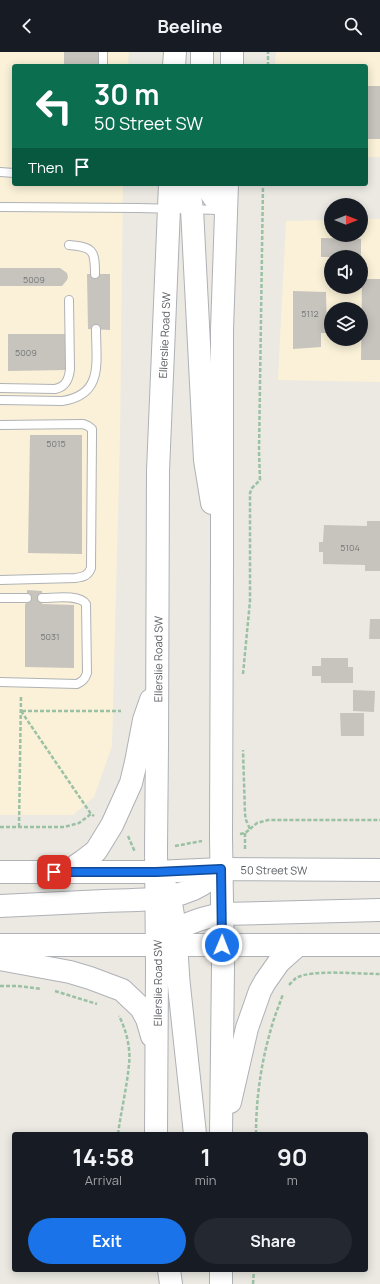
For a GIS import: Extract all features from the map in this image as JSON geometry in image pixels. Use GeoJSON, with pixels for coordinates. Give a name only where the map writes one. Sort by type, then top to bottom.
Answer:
{"type":"FeatureCollection","features":[{"type":"Feature","properties":{"kind":"main road"},"geometry":{"type":"LineString","coordinates":[[174,64],[175,52]]}},
{"type":"Feature","properties":{"kind":"main road"},"geometry":{"type":"LineString","coordinates":[[202,52],[202,64]]}},
{"type":"Feature","properties":{"kind":"main road"},"geometry":{"type":"LineString","coordinates":[[232,52],[232,64]]}},
{"type":"Feature","properties":{"kind":"main road","name":"Ellerslie Road SW"},"geometry":{"type":"LineString","coordinates":[[156,872],[146,851],[158,680],[158,471],[170,186]]}},
{"type":"Feature","properties":{"kind":"main road"},"geometry":{"type":"LineString","coordinates":[[183,186],[190,197],[192,209],[204,460],[222,561]]}},
{"type":"Feature","properties":{"kind":"main road"},"geometry":{"type":"LineString","coordinates":[[207,186],[212,196],[226,210]]}},
{"type":"Feature","properties":{"kind":"main road"},"geometry":{"type":"LineString","coordinates":[[222,1132],[222,330],[227,186]]}},
{"type":"Feature","properties":{"kind":"main road"},"geometry":{"type":"LineString","coordinates":[[67,872],[96,851],[118,813],[131,783],[144,720],[158,680]]}},
{"type":"Feature","properties":{"kind":"main road"},"geometry":{"type":"LineString","coordinates":[[0,906],[135,900],[163,897],[184,893],[195,888],[213,877],[221,869]]}},
{"type":"Feature","properties":{"kind":"main road","name":"50 Street SW"},"geometry":{"type":"LineString","coordinates":[[0,872],[156,872],[221,869],[380,870]]}},
{"type":"Feature","properties":{"kind":"main road"},"geometry":{"type":"LineString","coordinates":[[156,872],[165,885],[163,897],[184,1032],[195,1132]]}},
{"type":"Feature","properties":{"kind":"main road"},"geometry":{"type":"LineString","coordinates":[[169,940],[206,917],[222,914],[380,910]]}},
{"type":"Feature","properties":{"kind":"main road"},"geometry":{"type":"LineString","coordinates":[[0,945],[135,944],[169,940],[222,945],[380,945]]}},
{"type":"Feature","properties":{"kind":"main road","name":"Ellerslie Road SW"},"geometry":{"type":"LineString","coordinates":[[156,1132],[156,1055],[169,940]]}},
{"type":"Feature","properties":{"kind":"main road"},"geometry":{"type":"LineString","coordinates":[[222,1132],[247,1028],[260,991],[279,962],[298,945]]}},
{"type":"Feature","properties":{"kind":"main road"},"geometry":{"type":"LineString","coordinates":[[0,959],[70,972],[122,990],[141,1008],[147,1019],[156,1055]]}},
{"type":"Feature","properties":{"kind":"main road"},"geometry":{"type":"LineString","coordinates":[[169,1272],[171,1284]]}},
{"type":"Feature","properties":{"kind":"main road"},"geometry":{"type":"LineString","coordinates":[[221,1272],[221,1284]]}},
{"type":"Feature","properties":{"kind":"lane"},"geometry":{"type":"LineString","coordinates":[[103,52],[103,64]]}},
{"type":"Feature","properties":{"kind":"lane"},"geometry":{"type":"LineString","coordinates":[[0,172],[12,172]]}},
{"type":"Feature","properties":{"kind":"lane"},"geometry":{"type":"LineString","coordinates":[[0,207],[168,208],[226,210]]}},
{"type":"Feature","properties":{"kind":"lane"},"geometry":{"type":"LineString","coordinates":[[69,245],[82,246],[90,250],[95,258],[95,274]]}},
{"type":"Feature","properties":{"kind":"lane"},"geometry":{"type":"LineString","coordinates":[[0,388],[54,389],[60,388],[65,384],[69,376],[70,369],[69,300]]}},
{"type":"Feature","properties":{"kind":"lane"},"geometry":{"type":"LineString","coordinates":[[0,400],[62,401],[81,395],[92,385],[95,376],[96,329]]}},
{"type":"Feature","properties":{"kind":"lane"},"geometry":{"type":"LineString","coordinates":[[0,424],[82,424],[92,429],[92,434],[91,568],[89,573],[83,578],[0,580]]}},
{"type":"Feature","properties":{"kind":"lane"},"geometry":{"type":"LineString","coordinates":[[0,598],[27,598]]}},
{"type":"Feature","properties":{"kind":"lane"},"geometry":{"type":"LineString","coordinates":[[0,682],[77,684],[86,678],[86,604],[84,601],[74,598],[42,598]]}},
{"type":"Feature","properties":{"kind":"path"},"geometry":{"type":"LineString","coordinates":[[268,52],[268,64]]}},
{"type":"Feature","properties":{"kind":"path"},"geometry":{"type":"LineString","coordinates":[[243,682],[250,600],[250,493],[252,488],[260,480],[259,452],[263,186]]}},
{"type":"Feature","properties":{"kind":"path"},"geometry":{"type":"LineString","coordinates":[[19,827],[21,682]]}},
{"type":"Feature","properties":{"kind":"path"},"geometry":{"type":"LineString","coordinates":[[21,712],[121,711]]}},
{"type":"Feature","properties":{"kind":"path"},"geometry":{"type":"LineString","coordinates":[[0,827],[64,827],[79,823],[91,814],[21,712]]}},
{"type":"Feature","properties":{"kind":"path"},"geometry":{"type":"LineString","coordinates":[[242,746],[245,814],[250,829]]}},
{"type":"Feature","properties":{"kind":"path"},"geometry":{"type":"LineString","coordinates":[[146,851],[245,833],[257,823],[268,820],[380,820]]}},
{"type":"Feature","properties":{"kind":"path"},"geometry":{"type":"LineString","coordinates":[[256,1132],[260,1083],[265,1053],[271,1028],[284,991],[297,978],[310,974],[380,974]]}},
{"type":"Feature","properties":{"kind":"path"},"geometry":{"type":"LineString","coordinates":[[0,986],[18,986],[42,989]]}},
{"type":"Feature","properties":{"kind":"path"},"geometry":{"type":"LineString","coordinates":[[50,990],[99,1005]]}},
{"type":"Feature","properties":{"kind":"path"},"geometry":{"type":"LineString","coordinates":[[116,1013],[125,1032],[129,1063],[118,1132]]}},
{"type":"Feature","properties":{"kind":"path"},"geometry":{"type":"LineString","coordinates":[[253,1284],[254,1272]]}},
{"type":"Feature","properties":{"kind":"shaded area"},"geometry":{"type":"Polygon","coordinates":[[[0,52],[129,52],[128,64],[12,64],[12,186],[123,186],[120,438],[112,746],[94,797],[73,815],[0,815],[0,52]]]}},
{"type":"Feature","properties":{"kind":"shaded area"},"geometry":{"type":"Polygon","coordinates":[[[276,52],[380,52],[380,157],[368,157],[368,64],[275,64],[276,52]]]}},
{"type":"Feature","properties":{"kind":"shaded area"},"geometry":{"type":"Polygon","coordinates":[[[368,219],[380,219],[380,382],[278,380],[286,221],[324,220],[324,242],[368,242],[368,219]]]}},
{"type":"Feature","properties":{"kind":"building"},"geometry":{"type":"Polygon","coordinates":[[[64,52],[102,52],[101,64],[64,64],[64,52]]]}},
{"type":"Feature","properties":{"kind":"building"},"geometry":{"type":"Polygon","coordinates":[[[368,86],[380,86],[380,139],[368,139],[368,86]]]}},
{"type":"Feature","properties":{"kind":"building"},"geometry":{"type":"Polygon","coordinates":[[[321,238],[324,238],[324,242],[361,242],[361,250],[324,250],[324,257],[321,257],[321,238]]]}},
{"type":"Feature","properties":{"kind":"building"},"geometry":{"type":"Polygon","coordinates":[[[0,268],[60,268],[67,273],[68,277],[62,286],[0,286],[0,268]]]}},
{"type":"Feature","properties":{"kind":"building"},"geometry":{"type":"Polygon","coordinates":[[[87,274],[110,274],[110,330],[88,329],[87,274]]]}},
{"type":"Feature","properties":{"kind":"building"},"geometry":{"type":"Polygon","coordinates":[[[368,279],[380,279],[380,360],[361,360],[361,346],[368,346],[368,302],[362,302],[362,294],[368,294],[368,279]]]}},
{"type":"Feature","properties":{"kind":"building"},"geometry":{"type":"Polygon","coordinates":[[[293,291],[324,292],[324,294],[326,294],[326,302],[324,302],[324,333],[321,333],[321,347],[293,349],[293,291]]]}},
{"type":"Feature","properties":{"kind":"building"},"geometry":{"type":"Polygon","coordinates":[[[8,334],[65,334],[65,370],[8,371],[8,334]]]}},
{"type":"Feature","properties":{"kind":"building"},"geometry":{"type":"Polygon","coordinates":[[[30,435],[82,435],[82,554],[28,553],[30,435]]]}},
{"type":"Feature","properties":{"kind":"building"},"geometry":{"type":"Polygon","coordinates":[[[367,521],[380,521],[380,571],[365,571],[365,565],[323,564],[323,552],[319,552],[319,542],[323,542],[324,525],[367,526],[367,521]]]}},
{"type":"Feature","properties":{"kind":"building"},"geometry":{"type":"Polygon","coordinates":[[[27,590],[42,591],[42,604],[74,605],[74,668],[25,667],[25,604],[27,603],[27,590]]]}},
{"type":"Feature","properties":{"kind":"building"},"geometry":{"type":"Polygon","coordinates":[[[370,619],[380,619],[380,639],[369,639],[370,619]]]}},
{"type":"Feature","properties":{"kind":"building"},"geometry":{"type":"Polygon","coordinates":[[[321,658],[348,658],[348,667],[353,667],[353,683],[321,683],[321,676],[312,676],[312,666],[321,666],[321,658]]]}},
{"type":"Feature","properties":{"kind":"building"},"geometry":{"type":"Polygon","coordinates":[[[353,690],[375,691],[374,712],[353,711],[353,690]]]}},
{"type":"Feature","properties":{"kind":"building"},"geometry":{"type":"Polygon","coordinates":[[[340,713],[364,713],[364,736],[341,736],[340,713]]]}},
{"type":"Feature","properties":{"kind":"route"},"geometry":{"type":"LineString","coordinates":[[54,872],[156,872],[221,869],[222,945]]}}]}
